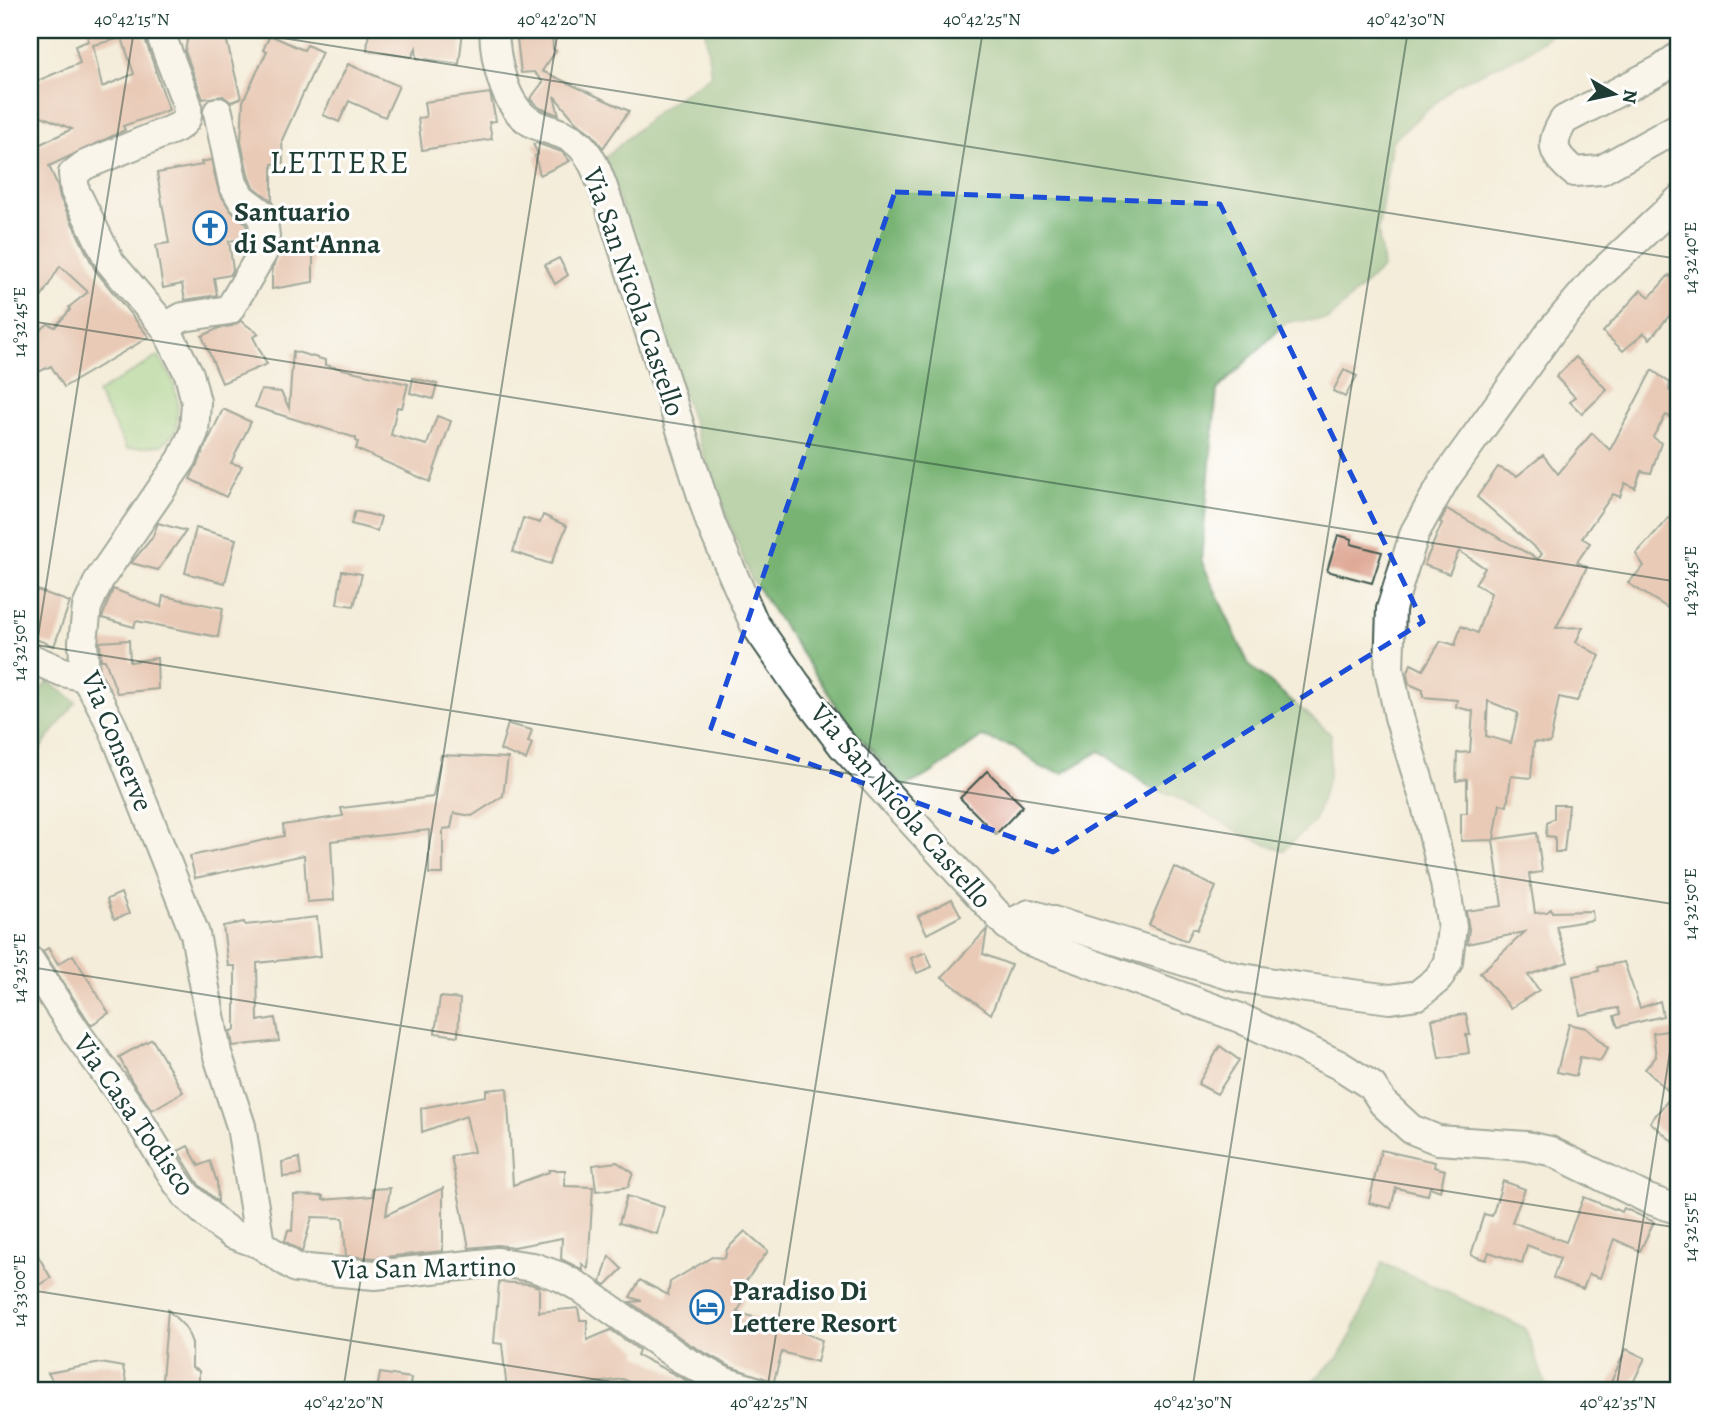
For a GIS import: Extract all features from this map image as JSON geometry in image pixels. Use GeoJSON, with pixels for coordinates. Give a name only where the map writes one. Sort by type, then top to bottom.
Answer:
{"type":"FeatureCollection","features":[{"type":"Feature","properties":{"kind":"street","name":"Via Conserve"},"geometry":{"type":"LineString","coordinates":[[159,30],[187,104],[188,117],[184,124],[85,165],[73,174],[75,191],[110,262],[165,327],[189,374],[196,402],[194,432],[182,459],[99,580],[87,607],[83,642],[85,677],[113,728],[195,933],[216,1053],[241,1126],[260,1244]]}},
{"type":"Feature","properties":{"kind":"street","name":"Via San Nicola Castello"},"geometry":{"type":"LineString","coordinates":[[494,30],[496,61],[512,102],[529,121],[576,141],[591,160],[610,207],[711,524],[754,623],[843,746],[1007,925],[1027,940],[1240,1018],[1339,1065],[1372,1087],[1383,1103],[1411,1129],[1438,1140],[1526,1146],[1550,1151],[1648,1199],[1679,1210]]}},
{"type":"Feature","properties":{"kind":"street"},"geometry":{"type":"LineString","coordinates":[[1679,56],[1662,69],[1564,120],[1556,135],[1554,147],[1560,160],[1574,172],[1601,170],[1679,127]]}},
{"type":"Feature","properties":{"kind":"street"},"geometry":{"type":"LineString","coordinates":[[165,327],[183,317],[229,310],[263,253],[265,236],[262,214],[241,198],[233,184],[218,112]]}},
{"type":"Feature","properties":{"kind":"street"},"geometry":{"type":"LineString","coordinates":[[1007,925],[1030,914],[1236,977],[1390,999],[1418,995],[1438,979],[1448,962],[1452,927],[1445,883],[1425,801],[1399,717],[1389,668],[1391,609],[1415,531],[1445,479],[1561,319],[1597,276],[1679,200]]}},
{"type":"Feature","properties":{"kind":"street"},"geometry":{"type":"LineString","coordinates":[[30,658],[63,672],[85,677]]}},
{"type":"Feature","properties":{"kind":"street","name":"Via Casa Todisco"},"geometry":{"type":"LineString","coordinates":[[30,961],[76,1032],[136,1115],[187,1196],[232,1234],[260,1244]]}},
{"type":"Feature","properties":{"kind":"street","name":"Via San Martino"},"geometry":{"type":"LineString","coordinates":[[260,1244],[296,1268],[374,1275],[499,1262],[533,1267],[561,1277],[680,1358],[725,1382],[755,1391]]}},
{"type":"Feature","properties":{"kind":"highlighted area"},"geometry":{"type":"Polygon","coordinates":[[[895,192],[1220,204],[1423,622],[1053,852],[711,728],[895,192]]]}},
{"type":"Feature","properties":{"kind":"green space"},"geometry":{"type":"Polygon","coordinates":[[[705,30],[1557,30],[1524,54],[1457,84],[1392,141],[1378,230],[1383,267],[1328,320],[1288,321],[1217,390],[1201,560],[1249,665],[1331,734],[1329,776],[1314,822],[1283,851],[1242,834],[1185,801],[1151,788],[1100,751],[1063,773],[1042,768],[1014,747],[982,737],[930,774],[904,787],[852,729],[751,578],[711,477],[605,158],[657,112],[711,75],[705,30]]]}},
{"type":"Feature","properties":{"kind":"green space"},"geometry":{"type":"Polygon","coordinates":[[[159,356],[173,381],[178,402],[176,431],[162,445],[127,449],[97,393],[159,356]]]}},
{"type":"Feature","properties":{"kind":"green space"},"geometry":{"type":"Polygon","coordinates":[[[48,681],[76,702],[30,762],[30,704],[48,681]]]}},
{"type":"Feature","properties":{"kind":"green space"},"geometry":{"type":"Polygon","coordinates":[[[1382,1263],[1525,1328],[1548,1391],[1301,1391],[1338,1358],[1353,1332],[1382,1263]]]}},
{"type":"Feature","properties":{"kind":"building"},"geometry":{"type":"Polygon","coordinates":[[[87,30],[142,30],[169,110],[123,126],[125,130],[49,166],[60,198],[95,270],[149,337],[64,387],[51,366],[30,376],[30,338],[48,324],[55,327],[70,310],[69,307],[88,292],[60,266],[30,316],[30,149],[72,129],[37,114],[30,117],[30,84],[80,63],[75,46],[88,41],[87,30]],[[122,38],[93,45],[102,87],[134,74],[122,38]]]}},
{"type":"Feature","properties":{"kind":"building"},"geometry":{"type":"Polygon","coordinates":[[[189,30],[224,30],[241,98],[231,102],[223,96],[203,99],[185,51],[189,30]]]}},
{"type":"Feature","properties":{"kind":"building"},"geometry":{"type":"Polygon","coordinates":[[[369,30],[463,30],[459,64],[417,58],[416,48],[412,57],[367,51],[369,30]]]}},
{"type":"Feature","properties":{"kind":"building"},"geometry":{"type":"Polygon","coordinates":[[[516,30],[552,30],[553,49],[556,51],[542,71],[629,111],[603,148],[554,96],[559,115],[540,108],[530,99],[543,82],[534,72],[521,73],[516,30]]]}},
{"type":"Feature","properties":{"kind":"building"},"geometry":{"type":"Polygon","coordinates":[[[270,35],[304,50],[307,45],[322,52],[282,140],[283,163],[272,164],[272,201],[254,187],[249,178],[241,142],[243,101],[267,51],[263,50],[270,35]]]}},
{"type":"Feature","properties":{"kind":"building"},"geometry":{"type":"Polygon","coordinates":[[[348,64],[399,86],[385,117],[349,101],[339,122],[323,115],[348,64]]]}},
{"type":"Feature","properties":{"kind":"building"},"geometry":{"type":"Polygon","coordinates":[[[490,93],[496,121],[489,122],[492,139],[422,150],[418,118],[426,117],[424,102],[490,93]]]}},
{"type":"Feature","properties":{"kind":"building"},"geometry":{"type":"Polygon","coordinates":[[[533,144],[562,152],[570,161],[540,175],[535,156],[538,154],[533,144]]]}},
{"type":"Feature","properties":{"kind":"building","name":"Santuario di Sant'Anna"},"geometry":{"type":"Polygon","coordinates":[[[211,160],[219,192],[231,211],[246,223],[248,238],[229,241],[233,270],[230,275],[214,278],[217,295],[185,300],[182,284],[163,288],[156,245],[169,243],[157,173],[202,165],[201,162],[211,160]]]}},
{"type":"Feature","properties":{"kind":"building"},"geometry":{"type":"Polygon","coordinates":[[[280,248],[313,248],[313,282],[272,289],[272,270],[280,248]]]}},
{"type":"Feature","properties":{"kind":"building"},"geometry":{"type":"Polygon","coordinates":[[[559,258],[568,275],[555,284],[545,265],[559,258]]]}},
{"type":"Feature","properties":{"kind":"building"},"geometry":{"type":"Polygon","coordinates":[[[1679,267],[1679,304],[1650,339],[1644,333],[1623,351],[1603,332],[1641,290],[1650,297],[1679,267]]]}},
{"type":"Feature","properties":{"kind":"building"},"geometry":{"type":"Polygon","coordinates":[[[241,321],[259,334],[253,337],[267,364],[222,383],[202,336],[241,321]]]}},
{"type":"Feature","properties":{"kind":"building"},"geometry":{"type":"Polygon","coordinates":[[[293,351],[325,360],[325,365],[408,384],[402,408],[397,407],[391,435],[427,445],[437,416],[451,421],[430,482],[356,449],[356,438],[255,407],[261,390],[281,392],[289,408],[293,351]]]}},
{"type":"Feature","properties":{"kind":"building"},"geometry":{"type":"Polygon","coordinates":[[[1576,357],[1607,390],[1582,414],[1570,402],[1575,397],[1556,377],[1576,357]]]}},
{"type":"Feature","properties":{"kind":"building"},"geometry":{"type":"Polygon","coordinates":[[[1344,370],[1357,376],[1345,397],[1333,391],[1344,370]]]}},
{"type":"Feature","properties":{"kind":"building"},"geometry":{"type":"Polygon","coordinates":[[[1652,370],[1670,383],[1669,390],[1679,397],[1679,407],[1670,417],[1666,415],[1653,437],[1661,443],[1651,473],[1641,471],[1635,488],[1625,483],[1620,497],[1613,494],[1582,538],[1590,543],[1577,562],[1587,567],[1556,628],[1583,627],[1576,642],[1600,656],[1577,701],[1559,697],[1550,743],[1534,742],[1531,778],[1511,776],[1507,806],[1500,804],[1494,839],[1537,833],[1542,872],[1529,874],[1535,913],[1551,909],[1552,912],[1592,911],[1593,920],[1556,926],[1568,962],[1528,975],[1539,990],[1511,1008],[1480,973],[1525,932],[1467,944],[1469,929],[1466,911],[1502,906],[1493,840],[1461,841],[1461,813],[1467,813],[1467,779],[1456,781],[1457,753],[1470,752],[1473,711],[1456,707],[1457,700],[1423,697],[1423,690],[1409,684],[1407,675],[1411,664],[1423,670],[1441,641],[1455,645],[1461,626],[1477,633],[1491,593],[1475,584],[1485,568],[1459,551],[1449,574],[1424,565],[1447,509],[1538,559],[1542,554],[1477,497],[1498,467],[1517,476],[1543,455],[1558,474],[1592,433],[1610,450],[1652,370]],[[1488,701],[1486,736],[1511,743],[1518,713],[1488,701]]]}},
{"type":"Feature","properties":{"kind":"building"},"geometry":{"type":"Polygon","coordinates":[[[413,378],[437,384],[433,399],[410,393],[413,378]]]}},
{"type":"Feature","properties":{"kind":"building"},"geometry":{"type":"Polygon","coordinates":[[[223,409],[251,422],[231,463],[242,466],[226,497],[190,479],[223,409]]]}},
{"type":"Feature","properties":{"kind":"building"},"geometry":{"type":"Polygon","coordinates":[[[355,511],[381,517],[377,531],[351,524],[355,511]]]}},
{"type":"Feature","properties":{"kind":"building"},"geometry":{"type":"Polygon","coordinates":[[[543,515],[567,526],[551,564],[513,552],[523,518],[540,523],[543,515]]]}},
{"type":"Feature","properties":{"kind":"building"},"geometry":{"type":"Polygon","coordinates":[[[1671,515],[1679,522],[1679,615],[1628,583],[1644,566],[1636,554],[1671,515]]]}},
{"type":"Feature","properties":{"kind":"building"},"geometry":{"type":"Polygon","coordinates":[[[158,523],[186,531],[158,570],[131,563],[152,538],[158,523]]]}},
{"type":"Feature","properties":{"kind":"building"},"geometry":{"type":"Polygon","coordinates":[[[196,528],[236,539],[225,583],[185,573],[196,528]]]}},
{"type":"Feature","properties":{"kind":"building"},"geometry":{"type":"Polygon","coordinates":[[[1338,535],[1352,539],[1351,544],[1382,552],[1372,583],[1327,571],[1338,535]]]}},
{"type":"Feature","properties":{"kind":"building"},"geometry":{"type":"Polygon","coordinates":[[[342,571],[362,574],[354,606],[337,604],[342,571]]]}},
{"type":"Feature","properties":{"kind":"building"},"geometry":{"type":"Polygon","coordinates":[[[113,589],[161,607],[163,596],[223,608],[218,637],[136,621],[134,627],[102,618],[113,589]]]}},
{"type":"Feature","properties":{"kind":"building"},"geometry":{"type":"Polygon","coordinates":[[[37,590],[70,602],[54,646],[30,637],[30,610],[37,590]]]}},
{"type":"Feature","properties":{"kind":"building"},"geometry":{"type":"Polygon","coordinates":[[[129,640],[130,662],[157,658],[158,689],[117,693],[105,660],[101,660],[100,642],[129,640]]]}},
{"type":"Feature","properties":{"kind":"building"},"geometry":{"type":"Polygon","coordinates":[[[508,724],[532,730],[528,742],[532,743],[526,760],[500,750],[508,724]]]}},
{"type":"Feature","properties":{"kind":"building"},"geometry":{"type":"Polygon","coordinates":[[[441,755],[508,758],[503,796],[472,816],[454,813],[451,828],[443,829],[443,874],[429,874],[429,830],[331,841],[334,900],[307,902],[304,855],[195,878],[190,856],[284,836],[283,825],[343,816],[341,808],[433,797],[441,755]]]}},
{"type":"Feature","properties":{"kind":"building"},"geometry":{"type":"Polygon","coordinates":[[[987,771],[1023,806],[996,834],[960,798],[987,771]]]}},
{"type":"Feature","properties":{"kind":"building"},"geometry":{"type":"Polygon","coordinates":[[[1554,805],[1569,805],[1564,852],[1555,852],[1555,837],[1546,836],[1547,823],[1554,818],[1554,805]]]}},
{"type":"Feature","properties":{"kind":"building"},"geometry":{"type":"Polygon","coordinates":[[[1174,867],[1216,887],[1197,930],[1193,928],[1187,941],[1149,925],[1174,867]]]}},
{"type":"Feature","properties":{"kind":"building"},"geometry":{"type":"Polygon","coordinates":[[[121,893],[129,914],[114,919],[107,899],[121,893]]]}},
{"type":"Feature","properties":{"kind":"building"},"geometry":{"type":"Polygon","coordinates":[[[952,899],[961,916],[927,934],[918,916],[952,899]]]}},
{"type":"Feature","properties":{"kind":"building"},"geometry":{"type":"Polygon","coordinates":[[[317,917],[321,956],[257,963],[258,1021],[275,1018],[279,1041],[233,1046],[230,1031],[235,1030],[235,966],[228,966],[223,926],[317,917]]]}},
{"type":"Feature","properties":{"kind":"building"},"geometry":{"type":"Polygon","coordinates":[[[987,929],[983,954],[1011,965],[991,1014],[942,977],[987,929]]]}},
{"type":"Feature","properties":{"kind":"building"},"geometry":{"type":"Polygon","coordinates":[[[48,948],[58,964],[73,955],[109,1013],[91,1025],[43,951],[48,948]]]}},
{"type":"Feature","properties":{"kind":"building"},"geometry":{"type":"Polygon","coordinates":[[[926,952],[932,967],[917,973],[911,958],[926,952]]]}},
{"type":"Feature","properties":{"kind":"building"},"geometry":{"type":"Polygon","coordinates":[[[1624,962],[1640,1008],[1660,1001],[1663,1016],[1618,1027],[1614,1016],[1620,1014],[1618,1008],[1580,1015],[1573,976],[1624,962]]]}},
{"type":"Feature","properties":{"kind":"building"},"geometry":{"type":"Polygon","coordinates":[[[440,997],[460,999],[458,1036],[435,1033],[440,997]]]}},
{"type":"Feature","properties":{"kind":"building"},"geometry":{"type":"Polygon","coordinates":[[[1466,1014],[1470,1035],[1466,1035],[1469,1053],[1439,1058],[1432,1019],[1466,1014]]]}},
{"type":"Feature","properties":{"kind":"building"},"geometry":{"type":"Polygon","coordinates":[[[1569,1024],[1586,1028],[1608,1048],[1600,1061],[1580,1057],[1576,1076],[1557,1072],[1569,1024]]]}},
{"type":"Feature","properties":{"kind":"building"},"geometry":{"type":"Polygon","coordinates":[[[1674,1030],[1679,1065],[1667,1090],[1645,1069],[1656,1057],[1653,1033],[1674,1030]]]}},
{"type":"Feature","properties":{"kind":"building"},"geometry":{"type":"Polygon","coordinates":[[[152,1039],[183,1092],[152,1110],[119,1057],[152,1039]]]}},
{"type":"Feature","properties":{"kind":"building"},"geometry":{"type":"Polygon","coordinates":[[[1220,1046],[1239,1060],[1217,1094],[1198,1084],[1220,1046]]]}},
{"type":"Feature","properties":{"kind":"building"},"geometry":{"type":"Polygon","coordinates":[[[507,1088],[513,1185],[549,1170],[565,1170],[565,1186],[593,1187],[588,1269],[582,1264],[583,1270],[561,1259],[562,1238],[514,1247],[497,1245],[469,1248],[451,1156],[474,1152],[466,1116],[422,1132],[421,1108],[486,1096],[486,1090],[507,1088]]]}},
{"type":"Feature","properties":{"kind":"building"},"geometry":{"type":"Polygon","coordinates":[[[1669,1099],[1679,1111],[1679,1132],[1673,1142],[1650,1122],[1669,1099]]]}},
{"type":"Feature","properties":{"kind":"building"},"geometry":{"type":"Polygon","coordinates":[[[188,1146],[199,1166],[210,1161],[217,1182],[218,1202],[199,1185],[178,1151],[188,1146]]]}},
{"type":"Feature","properties":{"kind":"building"},"geometry":{"type":"Polygon","coordinates":[[[1381,1150],[1435,1162],[1434,1167],[1445,1170],[1440,1191],[1430,1187],[1428,1195],[1396,1188],[1391,1208],[1369,1203],[1381,1150]]]}},
{"type":"Feature","properties":{"kind":"building"},"geometry":{"type":"Polygon","coordinates":[[[299,1158],[301,1175],[283,1177],[282,1162],[299,1158]]]}},
{"type":"Feature","properties":{"kind":"building"},"geometry":{"type":"Polygon","coordinates":[[[617,1162],[633,1173],[628,1187],[596,1191],[593,1165],[617,1162]]]}},
{"type":"Feature","properties":{"kind":"building"},"geometry":{"type":"Polygon","coordinates":[[[1503,1181],[1525,1189],[1512,1222],[1566,1242],[1584,1197],[1622,1212],[1624,1208],[1654,1222],[1640,1251],[1614,1239],[1600,1278],[1589,1274],[1583,1289],[1553,1278],[1560,1258],[1527,1245],[1522,1263],[1489,1252],[1486,1260],[1471,1255],[1484,1214],[1492,1216],[1503,1181]]]}},
{"type":"Feature","properties":{"kind":"building"},"geometry":{"type":"Polygon","coordinates":[[[390,1188],[386,1215],[443,1188],[443,1251],[375,1258],[346,1256],[343,1218],[312,1217],[302,1252],[285,1241],[288,1230],[292,1231],[294,1195],[323,1196],[323,1200],[373,1196],[372,1189],[390,1188]]]}},
{"type":"Feature","properties":{"kind":"building"},"geometry":{"type":"Polygon","coordinates":[[[627,1196],[664,1207],[657,1234],[619,1223],[627,1196]]]}},
{"type":"Feature","properties":{"kind":"building"},"geometry":{"type":"Polygon","coordinates":[[[745,1231],[768,1251],[735,1296],[744,1301],[737,1312],[822,1340],[817,1362],[782,1352],[771,1391],[767,1379],[731,1367],[689,1344],[630,1302],[642,1301],[630,1297],[640,1280],[668,1295],[670,1282],[712,1257],[725,1258],[727,1249],[745,1231]]]}},
{"type":"Feature","properties":{"kind":"building"},"geometry":{"type":"Polygon","coordinates":[[[30,1242],[51,1278],[38,1286],[30,1273],[30,1242]]]}},
{"type":"Feature","properties":{"kind":"building"},"geometry":{"type":"Polygon","coordinates":[[[609,1256],[622,1269],[606,1285],[601,1282],[609,1256]]]}},
{"type":"Feature","properties":{"kind":"building"},"geometry":{"type":"Polygon","coordinates":[[[499,1282],[539,1287],[539,1312],[578,1308],[580,1320],[587,1320],[587,1340],[611,1330],[639,1350],[637,1355],[707,1391],[645,1391],[623,1379],[567,1387],[507,1391],[502,1344],[494,1343],[499,1282]]]}},
{"type":"Feature","properties":{"kind":"building"},"geometry":{"type":"Polygon","coordinates":[[[168,1310],[186,1328],[192,1343],[192,1368],[199,1371],[199,1391],[161,1391],[168,1310]]]}},
{"type":"Feature","properties":{"kind":"building"},"geometry":{"type":"Polygon","coordinates":[[[1626,1349],[1645,1358],[1629,1391],[1610,1384],[1626,1349]]]}},
{"type":"Feature","properties":{"kind":"building"},"geometry":{"type":"Polygon","coordinates":[[[101,1363],[123,1367],[128,1391],[58,1391],[48,1373],[101,1363]]]}},
{"type":"Feature","properties":{"kind":"building"},"geometry":{"type":"Polygon","coordinates":[[[380,1373],[411,1378],[409,1391],[377,1391],[380,1373]]]}},
{"type":"Feature","properties":{"kind":"place","name":"Santuario di Sant'Anna"},"geometry":{"type":"Point","coordinates":[210,228]}},
{"type":"Feature","properties":{"kind":"place","name":"Paradiso Di Lettere Resort"},"geometry":{"type":"Point","coordinates":[707,1307]}},
{"type":"Feature","properties":{"kind":"district","name":"LETTERE"},"geometry":{"type":"Point","coordinates":[340,162]}}]}
